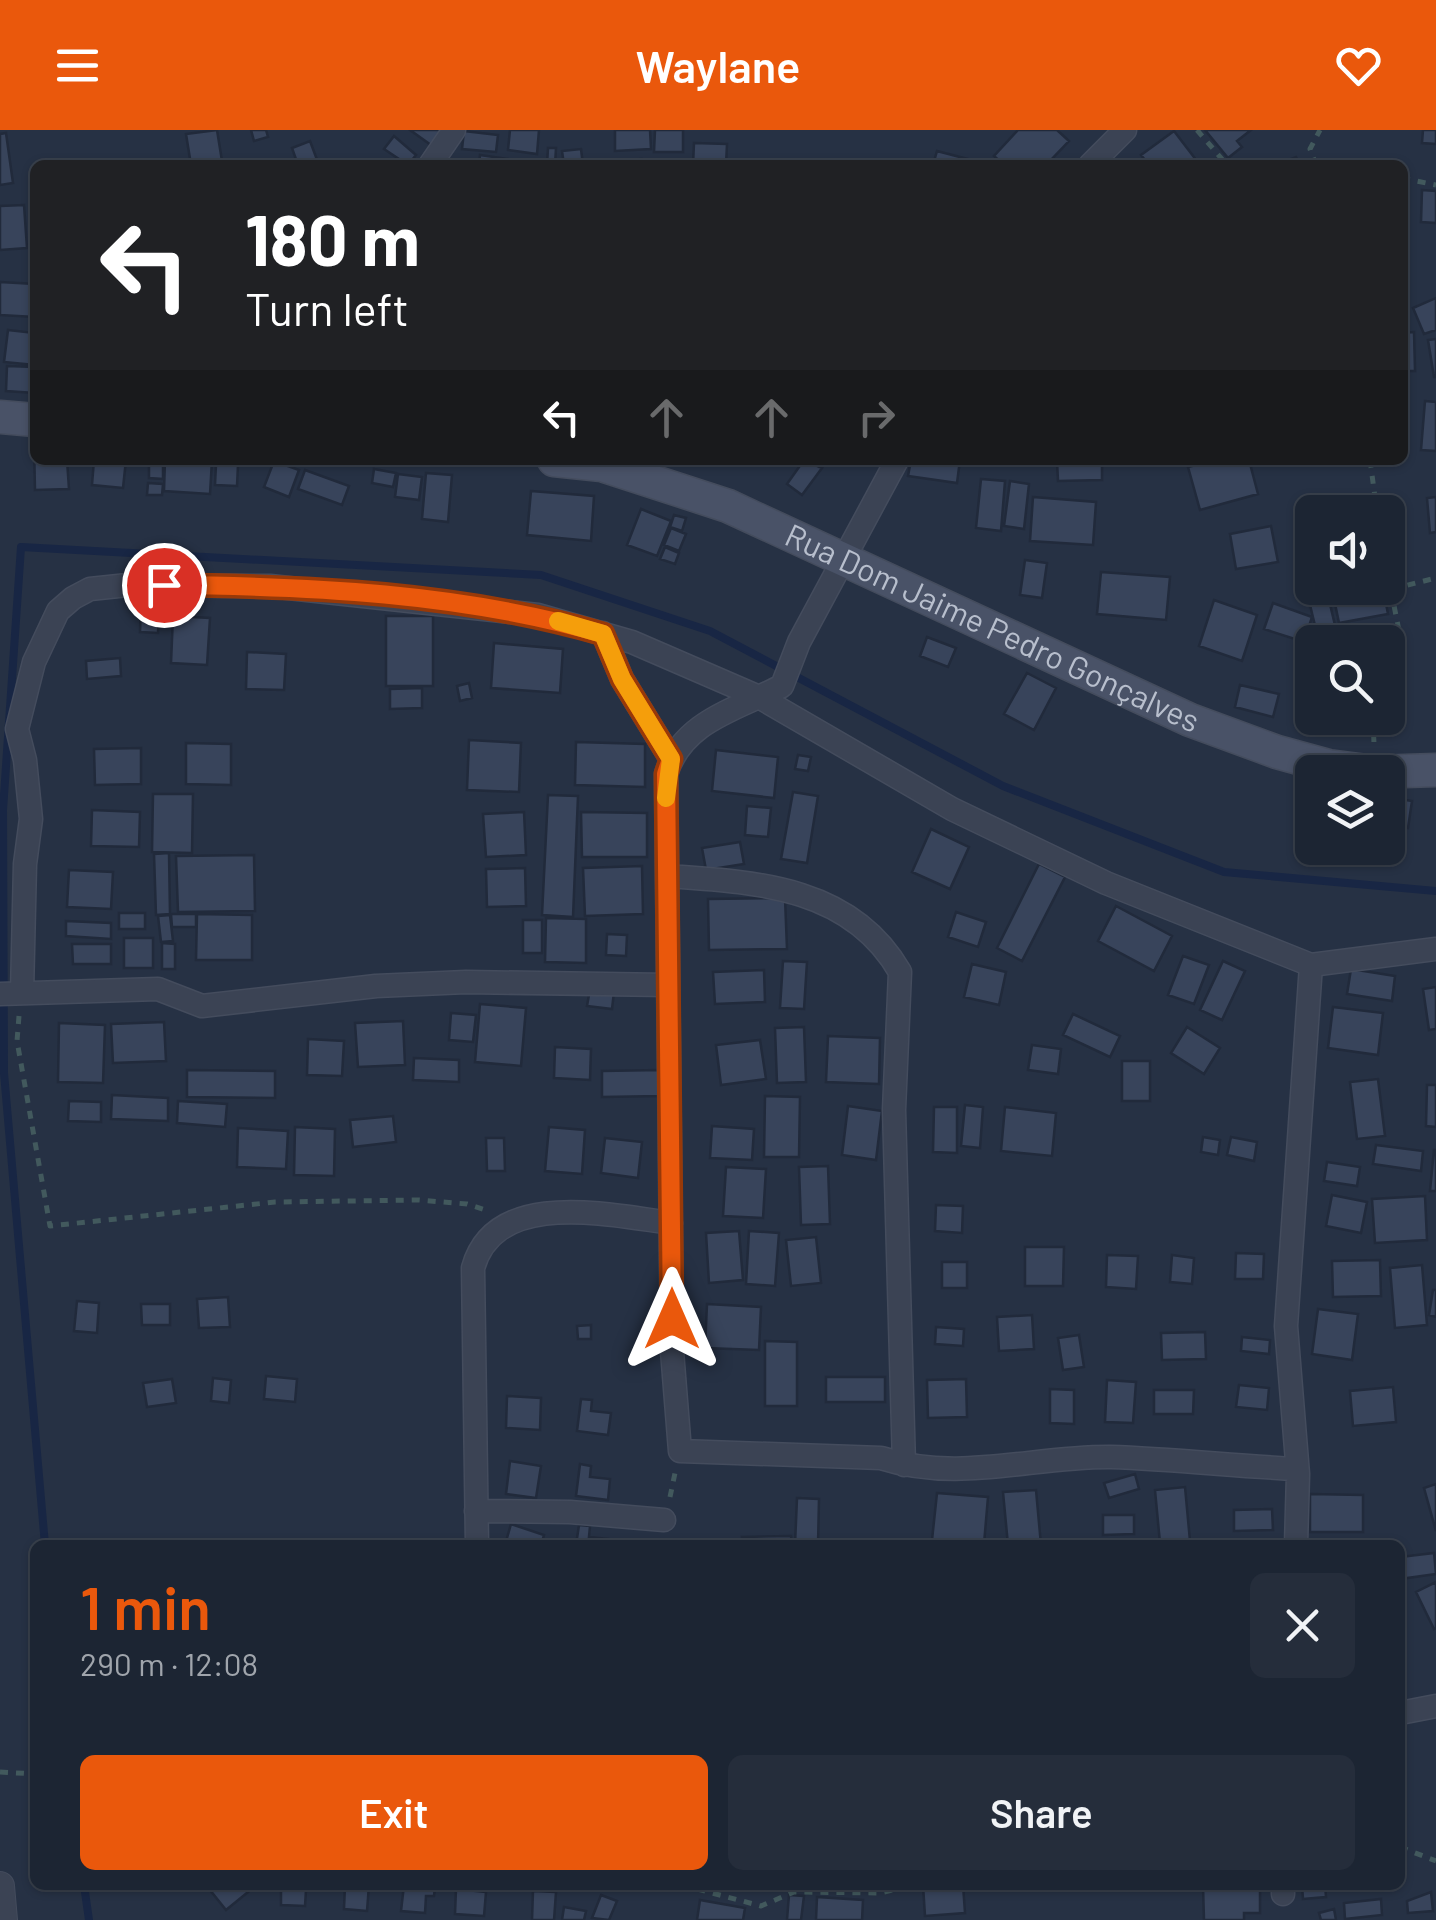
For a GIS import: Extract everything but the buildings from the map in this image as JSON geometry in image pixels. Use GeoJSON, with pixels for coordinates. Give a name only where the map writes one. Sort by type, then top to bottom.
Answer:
{"type":"FeatureCollection","features":[{"type":"Feature","properties":{"kind":"main road"},"geometry":{"type":"LineString","coordinates":[[0,418],[30,420]]}},
{"type":"Feature","properties":{"kind":"main road","name":"Rua Dom Jaime Pedro Gonçalves"},"geometry":{"type":"LineString","coordinates":[[602,465],[728,506],[1190,720],[1277,752],[1328,766],[1374,772],[1436,770]]}},
{"type":"Feature","properties":{"kind":"street"},"geometry":{"type":"LineString","coordinates":[[433,160],[454,130]]}},
{"type":"Feature","properties":{"kind":"street"},"geometry":{"type":"LineString","coordinates":[[1095,160],[1125,130]]}},
{"type":"Feature","properties":{"kind":"street"},"geometry":{"type":"LineString","coordinates":[[894,465],[799,642],[782,686],[692,730],[671,759],[666,774],[672,1351],[680,1451],[881,1458],[904,1465],[975,1471],[1110,1457],[1297,1469]]}},
{"type":"Feature","properties":{"kind":"street"},"geometry":{"type":"LineString","coordinates":[[668,985],[466,982],[270,996],[214,1006],[190,1003],[158,988],[11,993],[31,819],[25,760],[17,730],[44,636],[58,611],[90,589],[128,584],[270,586],[538,615],[603,634],[759,697],[952,809],[1106,883],[1311,965],[1436,949]]}},
{"type":"Feature","properties":{"kind":"street"},"geometry":{"type":"LineString","coordinates":[[603,634],[622,679],[671,759]]}},
{"type":"Feature","properties":{"kind":"street"},"geometry":{"type":"LineString","coordinates":[[667,876],[766,882],[819,898],[890,954],[900,972],[894,1110],[904,1465]]}},
{"type":"Feature","properties":{"kind":"street"},"geometry":{"type":"LineString","coordinates":[[1296,1540],[1297,1469],[1286,1326],[1311,965]]}},
{"type":"Feature","properties":{"kind":"street"},"geometry":{"type":"LineString","coordinates":[[478,1540],[474,1268],[479,1247],[508,1223],[567,1213],[671,1224]]}},
{"type":"Feature","properties":{"kind":"street"},"geometry":{"type":"LineString","coordinates":[[476,1511],[570,1512],[664,1520]]}},
{"type":"Feature","properties":{"kind":"street"},"geometry":{"type":"LineString","coordinates":[[1405,1712],[1436,1706]]}},
{"type":"Feature","properties":{"kind":"street"},"geometry":{"type":"LineString","coordinates":[[0,1886],[3,1920]]}},
{"type":"Feature","properties":{"kind":"path"},"geometry":{"type":"LineString","coordinates":[[1197,130],[1222,160]]}},
{"type":"Feature","properties":{"kind":"path"},"geometry":{"type":"LineString","coordinates":[[1314,160],[1310,149],[1320,130]]}},
{"type":"Feature","properties":{"kind":"path"},"geometry":{"type":"LineString","coordinates":[[1408,179],[1436,184]]}},
{"type":"Feature","properties":{"kind":"path"},"geometry":{"type":"LineString","coordinates":[[1371,465],[1375,495]]}},
{"type":"Feature","properties":{"kind":"path"},"geometry":{"type":"LineString","coordinates":[[1405,586],[1436,578]]}},
{"type":"Feature","properties":{"kind":"path"},"geometry":{"type":"LineString","coordinates":[[11,993],[50,1226],[275,1202],[420,1200],[467,1204],[494,1212],[508,1223]]}},
{"type":"Feature","properties":{"kind":"path"},"geometry":{"type":"LineString","coordinates":[[0,1772],[30,1774]]}},
{"type":"Feature","properties":{"kind":"path"},"geometry":{"type":"LineString","coordinates":[[1405,1849],[1436,1861]]}},
{"type":"Feature","properties":{"kind":"path"},"geometry":{"type":"LineString","coordinates":[[701,1890],[761,1906],[788,1893],[889,1890]]}},
{"type":"Feature","properties":{"kind":"waterway"},"geometry":{"type":"LineString","coordinates":[[45,1540],[4,1073],[3,810],[21,547],[541,575],[710,631],[1003,786],[1224,872],[1436,891]]}},
{"type":"Feature","properties":{"kind":"waterway"},"geometry":{"type":"LineString","coordinates":[[85,1890],[89,1920]]}},
{"type":"Feature","properties":{"kind":"slow traffic"},"geometry":{"type":"LineString","coordinates":[[558,621],[603,634],[622,679],[671,759],[666,774],[666,798]]}},
{"type":"Feature","properties":{"kind":"route"},"geometry":{"type":"LineString","coordinates":[[164,585],[270,586],[410,600],[538,615],[603,634],[622,679],[671,759],[666,774],[672,1319]]}}]}
